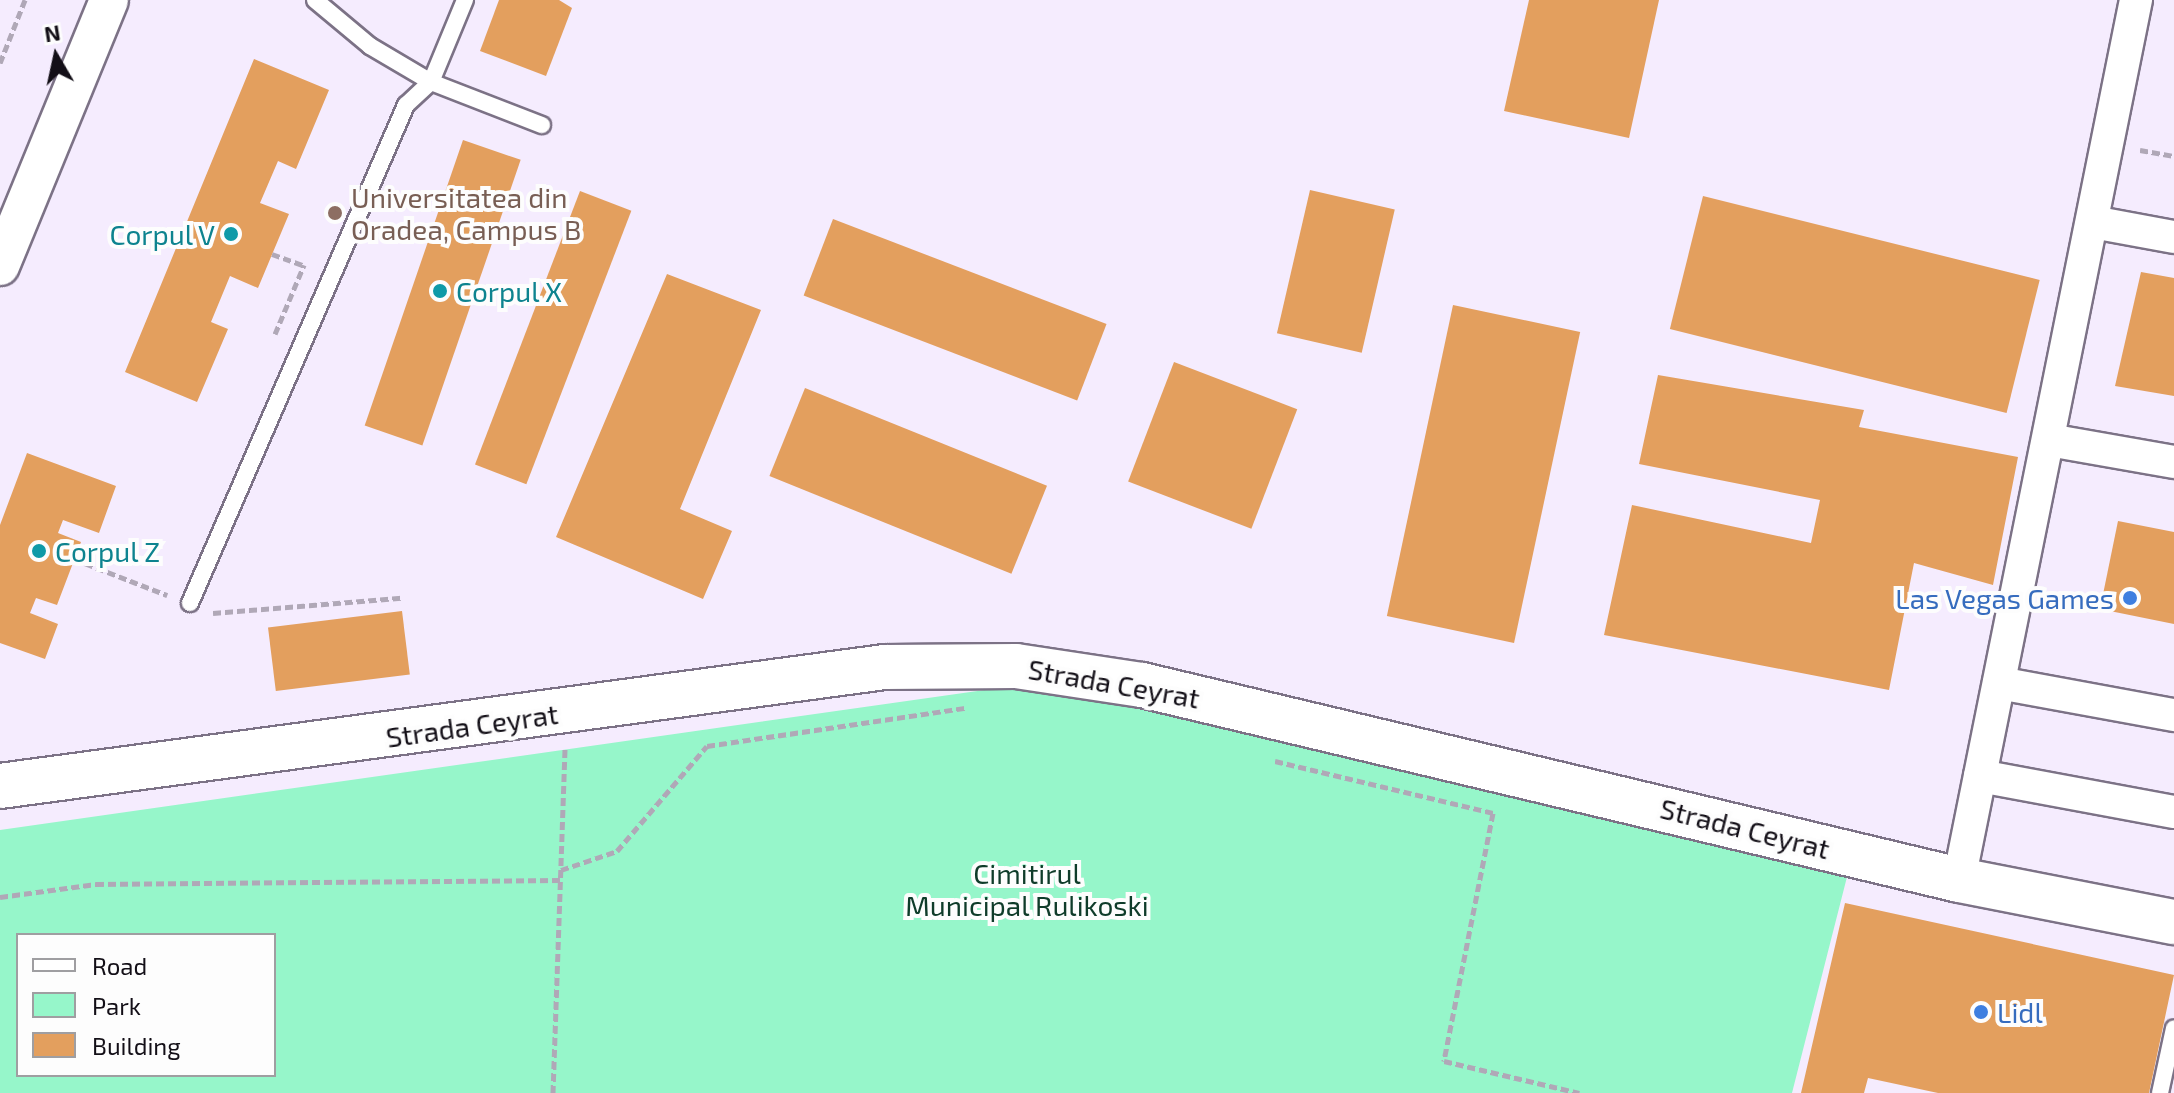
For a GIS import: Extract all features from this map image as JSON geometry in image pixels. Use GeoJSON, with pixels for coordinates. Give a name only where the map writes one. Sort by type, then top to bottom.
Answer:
{"type":"FeatureCollection","features":[{"type":"Feature","properties":{"kind":"main road","name":"Strada Ceyrat"},"geometry":{"type":"LineString","coordinates":[[0,755],[18,786],[885,667],[1062,671],[1959,880],[2174,922]]}},
{"type":"Feature","properties":{"kind":"street"},"geometry":{"type":"LineString","coordinates":[[0,266],[109,0]]}},
{"type":"Feature","properties":{"kind":"street"},"geometry":{"type":"LineString","coordinates":[[1959,880],[2136,0]]}},
{"type":"Feature","properties":{"kind":"street"},"geometry":{"type":"LineString","coordinates":[[2092,222],[2174,237]]}},
{"type":"Feature","properties":{"kind":"street"},"geometry":{"type":"LineString","coordinates":[[2049,440],[2174,462]]}},
{"type":"Feature","properties":{"kind":"street"},"geometry":{"type":"LineString","coordinates":[[1999,683],[2174,715]]}},
{"type":"Feature","properties":{"kind":"street"},"geometry":{"type":"LineString","coordinates":[[1980,776],[2174,812]]}},
{"type":"Feature","properties":{"kind":"lane"},"geometry":{"type":"LineString","coordinates":[[315,0],[370,46],[431,82],[542,125]]}},
{"type":"Feature","properties":{"kind":"lane"},"geometry":{"type":"LineString","coordinates":[[190,603],[406,105],[431,82],[465,0]]}},
{"type":"Feature","properties":{"kind":"lane"},"geometry":{"type":"LineString","coordinates":[[2160,1093],[2174,1028]]}},
{"type":"Feature","properties":{"kind":"path"},"geometry":{"type":"LineString","coordinates":[[0,63],[25,0]]}},
{"type":"Feature","properties":{"kind":"path"},"geometry":{"type":"LineString","coordinates":[[272,254],[332,275]]}},
{"type":"Feature","properties":{"kind":"path"},"geometry":{"type":"LineString","coordinates":[[74,559],[217,615],[401,598]]}},
{"type":"Feature","properties":{"kind":"path"},"geometry":{"type":"LineString","coordinates":[[561,870],[617,851],[707,746],[976,707]]}},
{"type":"Feature","properties":{"kind":"path"},"geometry":{"type":"LineString","coordinates":[[553,1093],[565,713]]}},
{"type":"Feature","properties":{"kind":"path"},"geometry":{"type":"LineString","coordinates":[[1266,758],[1493,813],[1444,1061],[1579,1093]]}},
{"type":"Feature","properties":{"kind":"path"},"geometry":{"type":"LineString","coordinates":[[0,897],[96,884],[560,880]]}},
{"type":"Feature","properties":{"kind":"green space","name":"Cimitirul Municipal Rulikoski"},"geometry":{"type":"Polygon","coordinates":[[[1040,682],[1848,873],[1792,1093],[0,1093],[0,830],[1040,682]]]}},
{"type":"Feature","properties":{"kind":"building"},"geometry":{"type":"Polygon","coordinates":[[[499,0],[559,0],[572,8],[546,76],[480,51],[499,0]]]}},
{"type":"Feature","properties":{"kind":"building"},"geometry":{"type":"Polygon","coordinates":[[[1529,0],[1659,0],[1629,138],[1504,111],[1529,0]]]}},
{"type":"Feature","properties":{"kind":"building","name":"Corpul V"},"geometry":{"type":"Polygon","coordinates":[[[254,59],[329,90],[296,169],[278,161],[260,203],[289,214],[258,288],[230,276],[211,322],[228,329],[197,402],[125,372],[254,59]]]}},
{"type":"Feature","properties":{"kind":"building","name":"Corpul X"},"geometry":{"type":"Polygon","coordinates":[[[463,140],[521,160],[422,445],[365,426],[463,140]]]}},
{"type":"Feature","properties":{"kind":"building"},"geometry":{"type":"Polygon","coordinates":[[[1310,190],[1395,210],[1362,353],[1277,333],[1310,190]]]}},
{"type":"Feature","properties":{"kind":"building"},"geometry":{"type":"Polygon","coordinates":[[[580,191],[631,211],[526,484],[475,465],[580,191]]]}},
{"type":"Feature","properties":{"kind":"building"},"geometry":{"type":"Polygon","coordinates":[[[1703,196],[2040,280],[2007,413],[1670,329],[1703,196]]]}},
{"type":"Feature","properties":{"kind":"building"},"geometry":{"type":"Polygon","coordinates":[[[833,219],[1107,324],[1077,401],[804,296],[833,219]]]}},
{"type":"Feature","properties":{"kind":"building"},"geometry":{"type":"Polygon","coordinates":[[[2141,272],[2174,278],[2174,396],[2115,386],[2141,272]]]}},
{"type":"Feature","properties":{"kind":"building"},"geometry":{"type":"Polygon","coordinates":[[[667,274],[761,310],[680,509],[732,531],[703,599],[556,537],[667,274]]]}},
{"type":"Feature","properties":{"kind":"building"},"geometry":{"type":"Polygon","coordinates":[[[1453,305],[1580,332],[1514,643],[1387,616],[1453,305]]]}},
{"type":"Feature","properties":{"kind":"building"},"geometry":{"type":"Polygon","coordinates":[[[1174,362],[1297,409],[1251,529],[1128,481],[1174,362]]]}},
{"type":"Feature","properties":{"kind":"building"},"geometry":{"type":"Polygon","coordinates":[[[1658,375],[1864,410],[1859,427],[2018,457],[1993,585],[1914,563],[1889,690],[1604,635],[1632,505],[1811,543],[1820,500],[1639,464],[1658,375]]]}},
{"type":"Feature","properties":{"kind":"building"},"geometry":{"type":"Polygon","coordinates":[[[805,388],[1047,486],[1011,574],[769,476],[805,388]]]}},
{"type":"Feature","properties":{"kind":"building","name":"Corpul Z"},"geometry":{"type":"Polygon","coordinates":[[[27,453],[116,486],[99,533],[63,520],[58,533],[81,542],[57,605],[36,598],[30,613],[58,624],[45,659],[0,643],[0,525],[27,453]]]}},
{"type":"Feature","properties":{"kind":"building"},"geometry":{"type":"Polygon","coordinates":[[[2118,521],[2174,532],[2174,624],[2100,609],[2118,521]]]}},
{"type":"Feature","properties":{"kind":"building"},"geometry":{"type":"Polygon","coordinates":[[[402,611],[410,675],[276,691],[268,627],[402,611]]]}},
{"type":"Feature","properties":{"kind":"building"},"geometry":{"type":"Polygon","coordinates":[[[1845,903],[2174,975],[2149,1093],[1938,1093],[1868,1078],[1864,1093],[1801,1093],[1845,903]]]}},
{"type":"Feature","properties":{"kind":"place","name":"Universitatea din Oradea, Campus B"},"geometry":{"type":"Point","coordinates":[335,213]}},
{"type":"Feature","properties":{"kind":"place","name":"Corpul V"},"geometry":{"type":"Point","coordinates":[231,234]}},
{"type":"Feature","properties":{"kind":"place","name":"Corpul X"},"geometry":{"type":"Point","coordinates":[440,291]}},
{"type":"Feature","properties":{"kind":"place","name":"Corpul Z"},"geometry":{"type":"Point","coordinates":[39,551]}},
{"type":"Feature","properties":{"kind":"place","name":"Las Vegas Games"},"geometry":{"type":"Point","coordinates":[2130,598]}},
{"type":"Feature","properties":{"kind":"place","name":"Lidl"},"geometry":{"type":"Point","coordinates":[1981,1012]}}]}
